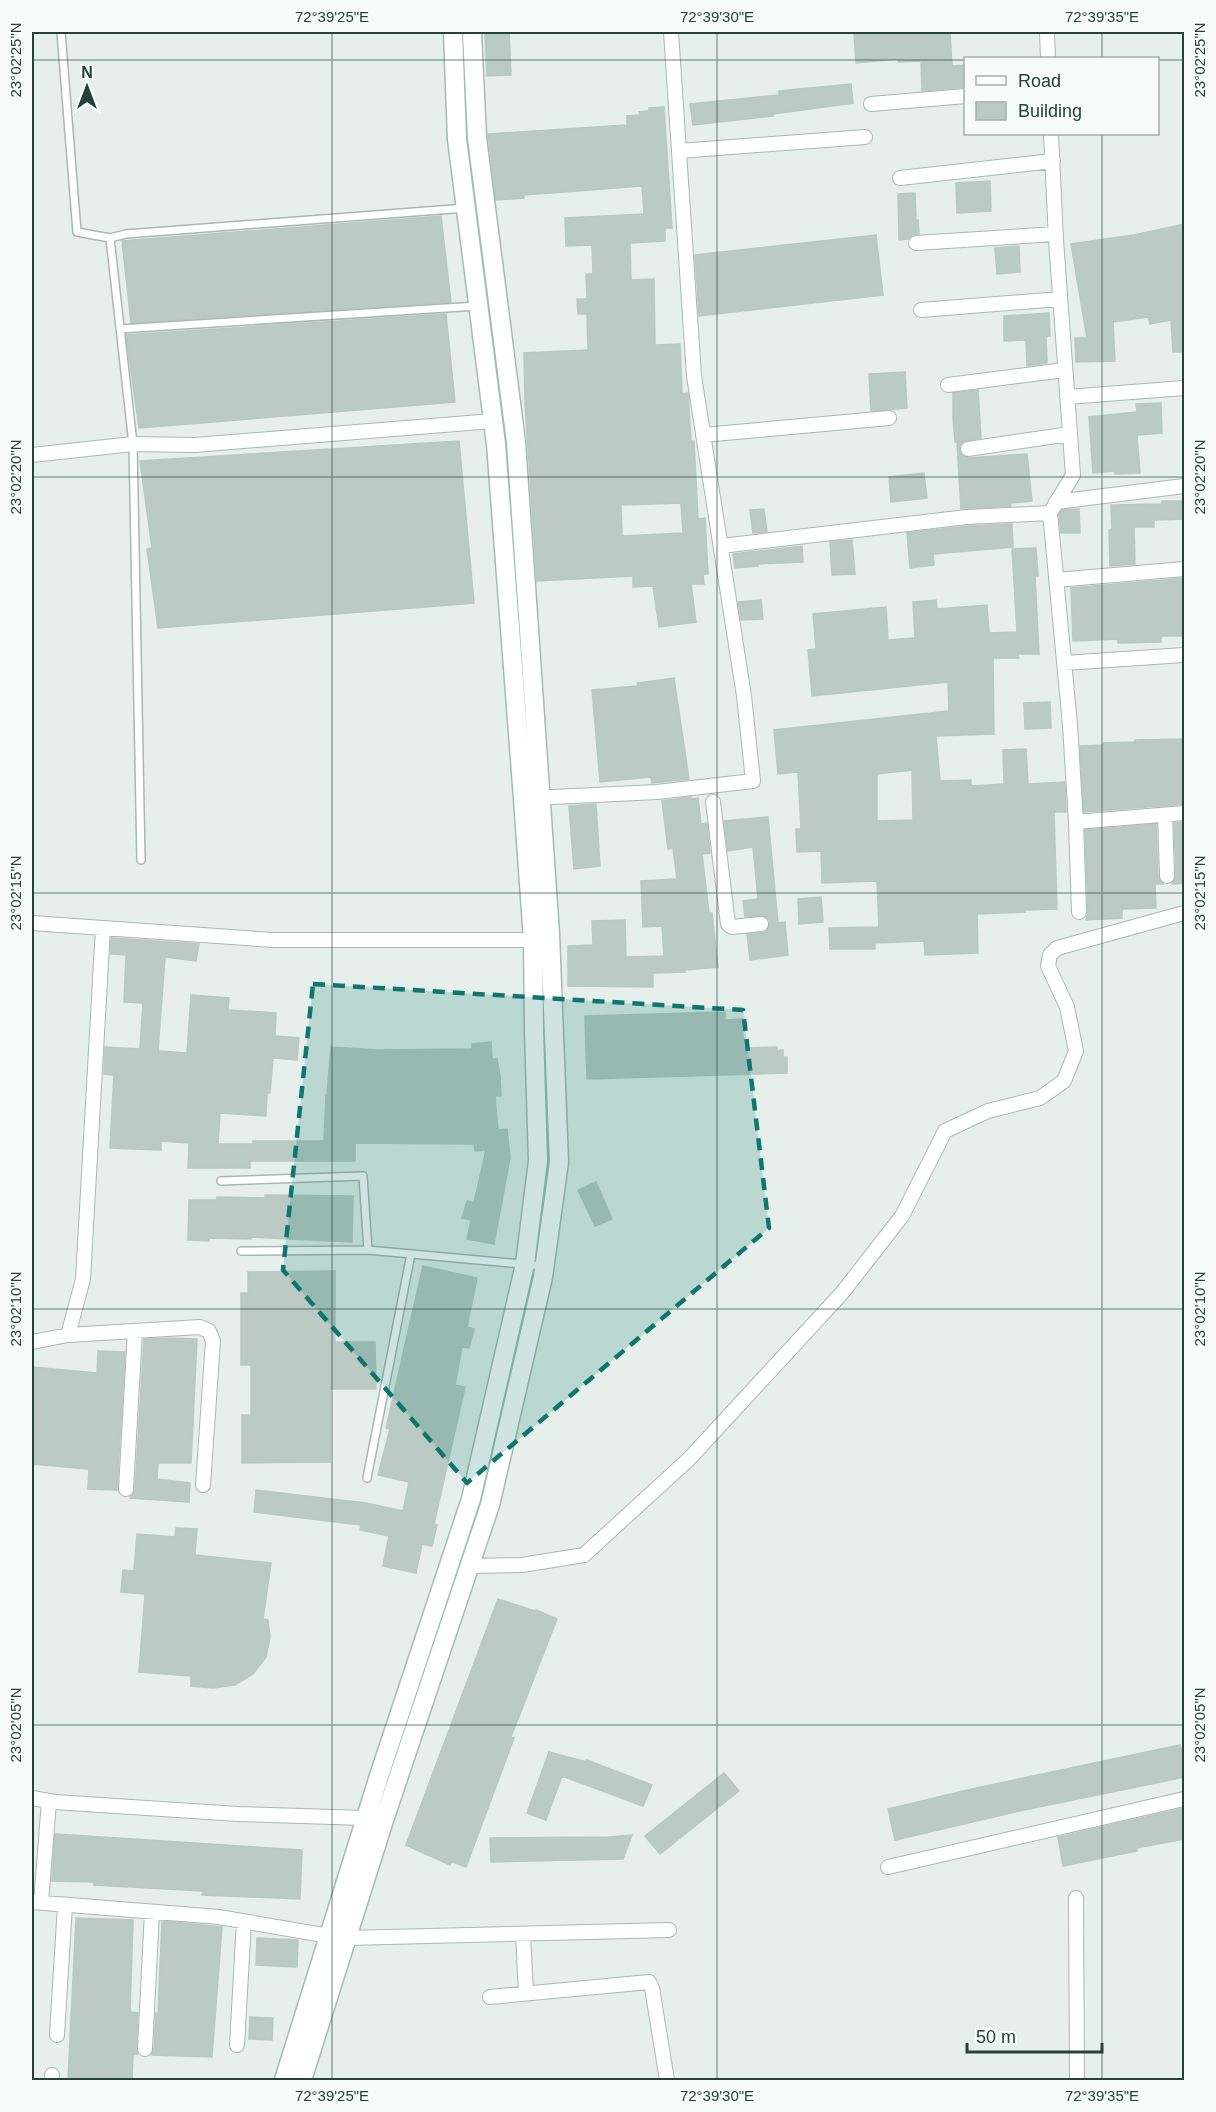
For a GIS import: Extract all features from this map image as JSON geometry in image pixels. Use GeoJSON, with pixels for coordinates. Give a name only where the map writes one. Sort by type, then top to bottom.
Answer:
{"type":"FeatureCollection","features":[{"type":"Feature","properties":{"kind":"street"},"geometry":{"type":"LineString","coordinates":[[302,2080],[384,1820],[490,1504],[544,1266],[560,1162],[550,934],[532,798],[493,421],[457,139],[453,32]]}},
{"type":"Feature","properties":{"kind":"street"},"geometry":{"type":"LineString","coordinates":[[284,2080],[365,1818],[471,1499],[525,1264],[538,1161],[534,1030],[532,798],[516,442],[477,138],[472,32]]}},
{"type":"Feature","properties":{"kind":"street"},"geometry":{"type":"LineString","coordinates":[[532,798],[657,792],[712,793],[753,780],[744,696],[694,376],[671,32]]}},
{"type":"Feature","properties":{"kind":"street"},"geometry":{"type":"LineString","coordinates":[[1047,32],[1048,57]]}},
{"type":"Feature","properties":{"kind":"street"},"geometry":{"type":"LineString","coordinates":[[871,104],[964,96]]}},
{"type":"Feature","properties":{"kind":"street"},"geometry":{"type":"LineString","coordinates":[[1051,135],[1073,475],[1053,507],[1056,580],[1077,822],[1079,912]]}},
{"type":"Feature","properties":{"kind":"street"},"geometry":{"type":"LineString","coordinates":[[679,152],[865,137]]}},
{"type":"Feature","properties":{"kind":"street"},"geometry":{"type":"LineString","coordinates":[[900,178],[1053,161]]}},
{"type":"Feature","properties":{"kind":"street"},"geometry":{"type":"LineString","coordinates":[[916,243],[1056,234]]}},
{"type":"Feature","properties":{"kind":"street"},"geometry":{"type":"LineString","coordinates":[[921,310],[1060,299]]}},
{"type":"Feature","properties":{"kind":"street"},"geometry":{"type":"LineString","coordinates":[[948,384],[1065,370]]}},
{"type":"Feature","properties":{"kind":"street"},"geometry":{"type":"LineString","coordinates":[[1067,397],[1185,388]]}},
{"type":"Feature","properties":{"kind":"street"},"geometry":{"type":"LineString","coordinates":[[703,435],[889,418]]}},
{"type":"Feature","properties":{"kind":"street"},"geometry":{"type":"LineString","coordinates":[[32,455],[133,444],[195,445],[493,421]]}},
{"type":"Feature","properties":{"kind":"street"},"geometry":{"type":"LineString","coordinates":[[968,449],[1070,434]]}},
{"type":"Feature","properties":{"kind":"street"},"geometry":{"type":"LineString","coordinates":[[721,546],[1053,507],[1185,486]]}},
{"type":"Feature","properties":{"kind":"street"},"geometry":{"type":"LineString","coordinates":[[1056,580],[1185,569]]}},
{"type":"Feature","properties":{"kind":"street"},"geometry":{"type":"LineString","coordinates":[[1064,663],[1185,655]]}},
{"type":"Feature","properties":{"kind":"street"},"geometry":{"type":"LineString","coordinates":[[712,793],[728,924],[732,927],[761,924]]}},
{"type":"Feature","properties":{"kind":"street"},"geometry":{"type":"LineString","coordinates":[[1077,822],[1185,813]]}},
{"type":"Feature","properties":{"kind":"street"},"geometry":{"type":"LineString","coordinates":[[1165,815],[1167,876]]}},
{"type":"Feature","properties":{"kind":"street"},"geometry":{"type":"LineString","coordinates":[[469,1566],[522,1565],[584,1555],[689,1459],[842,1293],[902,1216],[945,1131],[988,1111],[1040,1098],[1064,1081],[1077,1051],[1067,1007],[1048,966],[1050,955],[1057,948],[1185,913]]}},
{"type":"Feature","properties":{"kind":"street"},"geometry":{"type":"LineString","coordinates":[[32,923],[273,940],[533,940]]}},
{"type":"Feature","properties":{"kind":"street"},"geometry":{"type":"LineString","coordinates":[[68,1335],[83,1279],[103,928]]}},
{"type":"Feature","properties":{"kind":"street"},"geometry":{"type":"LineString","coordinates":[[32,1342],[68,1335],[200,1328],[209,1331],[213,1341],[203,1485]]}},
{"type":"Feature","properties":{"kind":"street"},"geometry":{"type":"LineString","coordinates":[[126,1489],[135,1331]]}},
{"type":"Feature","properties":{"kind":"street"},"geometry":{"type":"LineString","coordinates":[[32,1798],[238,1814],[384,1820]]}},
{"type":"Feature","properties":{"kind":"street"},"geometry":{"type":"LineString","coordinates":[[888,1867],[1185,1799]]}},
{"type":"Feature","properties":{"kind":"street"},"geometry":{"type":"LineString","coordinates":[[49,1801],[36,1903],[219,1917],[328,1936]]}},
{"type":"Feature","properties":{"kind":"street"},"geometry":{"type":"LineString","coordinates":[[1076,1898],[1077,2080]]}},
{"type":"Feature","properties":{"kind":"street"},"geometry":{"type":"LineString","coordinates":[[57,2035],[65,1905]]}},
{"type":"Feature","properties":{"kind":"street"},"geometry":{"type":"LineString","coordinates":[[145,2049],[153,1912]]}},
{"type":"Feature","properties":{"kind":"street"},"geometry":{"type":"LineString","coordinates":[[237,2045],[244,1921]]}},
{"type":"Feature","properties":{"kind":"street"},"geometry":{"type":"LineString","coordinates":[[347,1938],[669,1930]]}},
{"type":"Feature","properties":{"kind":"street"},"geometry":{"type":"LineString","coordinates":[[523,1934],[526,1993]]}},
{"type":"Feature","properties":{"kind":"street"},"geometry":{"type":"LineString","coordinates":[[490,1997],[649,1982],[652,1988],[667,2080]]}},
{"type":"Feature","properties":{"kind":"lane"},"geometry":{"type":"LineString","coordinates":[[61,32],[76,232],[110,238],[126,234],[466,208]]}},
{"type":"Feature","properties":{"kind":"lane"},"geometry":{"type":"LineString","coordinates":[[110,238],[133,444],[141,860]]}},
{"type":"Feature","properties":{"kind":"lane"},"geometry":{"type":"LineString","coordinates":[[120,329],[478,306]]}},
{"type":"Feature","properties":{"kind":"lane"},"geometry":{"type":"LineString","coordinates":[[221,1181],[363,1176],[368,1250]]}},
{"type":"Feature","properties":{"kind":"lane"},"geometry":{"type":"LineString","coordinates":[[241,1251],[368,1250],[544,1266]]}},
{"type":"Feature","properties":{"kind":"lane"},"geometry":{"type":"LineString","coordinates":[[366,1478],[411,1254]]}},
{"type":"Feature","properties":{"kind":"highlighted area"},"geometry":{"type":"Polygon","coordinates":[[[313,984],[743,1010],[769,1228],[467,1483],[283,1270],[313,984]]]}},
{"type":"Feature","properties":{"kind":"building"},"geometry":{"type":"Polygon","coordinates":[[[485,32],[509,32],[511,75],[487,76],[485,32]]]}},
{"type":"Feature","properties":{"kind":"building"},"geometry":{"type":"Polygon","coordinates":[[[854,32],[950,32],[952,66],[964,65],[964,87],[922,91],[921,61],[899,62],[898,59],[856,63],[854,32]]]}},
{"type":"Feature","properties":{"kind":"building"},"geometry":{"type":"Polygon","coordinates":[[[851,84],[853,103],[773,114],[773,116],[693,125],[690,104],[779,95],[779,91],[851,84]]]}},
{"type":"Feature","properties":{"kind":"building"},"geometry":{"type":"Polygon","coordinates":[[[664,107],[672,228],[665,228],[665,241],[630,243],[631,280],[654,279],[655,345],[680,344],[682,394],[688,393],[691,441],[694,441],[698,519],[705,518],[708,574],[703,574],[704,584],[691,584],[696,622],[659,627],[653,586],[633,587],[633,576],[537,581],[525,403],[524,353],[588,350],[587,314],[578,314],[577,299],[587,299],[586,274],[593,274],[592,245],[566,246],[565,218],[644,214],[642,186],[524,195],[524,198],[496,200],[488,134],[627,125],[627,116],[640,115],[639,112],[649,111],[649,108],[664,107]],[[681,503],[621,505],[622,536],[683,533],[681,503]]]}},
{"type":"Feature","properties":{"kind":"building"},"geometry":{"type":"Polygon","coordinates":[[[990,181],[991,211],[957,213],[956,183],[990,181]]]}},
{"type":"Feature","properties":{"kind":"building"},"geometry":{"type":"Polygon","coordinates":[[[915,193],[919,234],[899,240],[898,194],[915,193]]]}},
{"type":"Feature","properties":{"kind":"building"},"geometry":{"type":"Polygon","coordinates":[[[441,216],[451,302],[131,323],[122,241],[441,216]]]}},
{"type":"Feature","properties":{"kind":"building"},"geometry":{"type":"Polygon","coordinates":[[[1185,224],[1185,352],[1173,352],[1171,320],[1150,324],[1148,317],[1113,322],[1115,361],[1076,362],[1075,338],[1087,338],[1071,244],[1134,235],[1185,224]]]}},
{"type":"Feature","properties":{"kind":"building"},"geometry":{"type":"Polygon","coordinates":[[[876,235],[883,295],[699,316],[695,255],[876,235]]]}},
{"type":"Feature","properties":{"kind":"building"},"geometry":{"type":"Polygon","coordinates":[[[1019,246],[1020,272],[997,274],[995,248],[1019,246]]]}},
{"type":"Feature","properties":{"kind":"building"},"geometry":{"type":"Polygon","coordinates":[[[1049,313],[1050,336],[1046,336],[1047,363],[1027,366],[1026,340],[1004,341],[1004,316],[1049,313]]]}},
{"type":"Feature","properties":{"kind":"building"},"geometry":{"type":"Polygon","coordinates":[[[446,314],[455,402],[139,428],[126,335],[446,314]]]}},
{"type":"Feature","properties":{"kind":"building"},"geometry":{"type":"Polygon","coordinates":[[[905,372],[907,408],[871,411],[869,374],[905,372]]]}},
{"type":"Feature","properties":{"kind":"building"},"geometry":{"type":"Polygon","coordinates":[[[978,390],[981,438],[962,442],[959,450],[961,454],[969,458],[1027,454],[1032,501],[1010,503],[1011,506],[961,509],[953,393],[978,390]]]}},
{"type":"Feature","properties":{"kind":"building"},"geometry":{"type":"Polygon","coordinates":[[[1161,403],[1162,433],[1137,435],[1140,473],[1115,474],[1115,471],[1093,473],[1089,417],[1137,412],[1136,404],[1161,403]]]}},
{"type":"Feature","properties":{"kind":"building"},"geometry":{"type":"Polygon","coordinates":[[[459,441],[474,603],[158,628],[147,549],[152,548],[140,461],[459,441]]]}},
{"type":"Feature","properties":{"kind":"building"},"geometry":{"type":"Polygon","coordinates":[[[924,473],[927,498],[891,502],[889,477],[924,473]]]}},
{"type":"Feature","properties":{"kind":"building"},"geometry":{"type":"Polygon","coordinates":[[[1162,501],[1185,501],[1185,519],[1154,520],[1154,527],[1134,527],[1135,564],[1110,566],[1111,505],[1162,504],[1162,501]]]}},
{"type":"Feature","properties":{"kind":"building"},"geometry":{"type":"Polygon","coordinates":[[[764,509],[767,532],[753,533],[750,510],[764,509]]]}},
{"type":"Feature","properties":{"kind":"building"},"geometry":{"type":"Polygon","coordinates":[[[1079,509],[1080,533],[1061,533],[1059,515],[1062,510],[1079,509]]]}},
{"type":"Feature","properties":{"kind":"building"},"geometry":{"type":"Polygon","coordinates":[[[1012,524],[1013,547],[933,554],[934,565],[910,568],[907,533],[1012,524]]]}},
{"type":"Feature","properties":{"kind":"building"},"geometry":{"type":"Polygon","coordinates":[[[852,540],[855,574],[832,575],[830,542],[852,540]]]}},
{"type":"Feature","properties":{"kind":"building"},"geometry":{"type":"Polygon","coordinates":[[[802,546],[803,562],[757,564],[758,566],[735,568],[733,554],[802,546]]]}},
{"type":"Feature","properties":{"kind":"building"},"geometry":{"type":"Polygon","coordinates":[[[1036,548],[1039,654],[1018,654],[1019,658],[993,658],[994,734],[936,736],[940,781],[971,780],[971,786],[1004,784],[1003,750],[1026,749],[1028,784],[1065,782],[1066,812],[1054,812],[1057,909],[977,914],[978,953],[925,955],[924,941],[875,943],[875,949],[830,949],[829,928],[879,927],[877,881],[822,883],[821,851],[797,852],[796,829],[801,829],[798,772],[778,774],[774,730],[949,711],[948,682],[812,696],[808,650],[816,649],[813,614],[886,607],[888,640],[915,638],[913,602],[936,600],[937,609],[987,605],[989,633],[1017,632],[1012,549],[1036,548]],[[912,770],[877,774],[877,821],[913,820],[912,770]]]}},
{"type":"Feature","properties":{"kind":"building"},"geometry":{"type":"Polygon","coordinates":[[[1185,578],[1185,636],[1161,636],[1161,642],[1118,643],[1118,639],[1073,641],[1071,588],[1185,578]]]}},
{"type":"Feature","properties":{"kind":"building"},"geometry":{"type":"Polygon","coordinates":[[[761,600],[763,619],[741,620],[738,602],[761,600]]]}},
{"type":"Feature","properties":{"kind":"building"},"geometry":{"type":"Polygon","coordinates":[[[674,678],[689,779],[652,783],[651,777],[600,782],[592,690],[638,686],[637,683],[674,678]]]}},
{"type":"Feature","properties":{"kind":"building"},"geometry":{"type":"Polygon","coordinates":[[[1050,702],[1051,728],[1025,729],[1024,703],[1050,702]]]}},
{"type":"Feature","properties":{"kind":"building"},"geometry":{"type":"Polygon","coordinates":[[[1185,739],[1185,804],[1084,812],[1080,746],[1135,742],[1135,740],[1185,739]]]}},
{"type":"Feature","properties":{"kind":"building"},"geometry":{"type":"Polygon","coordinates":[[[691,797],[691,799],[698,798],[701,824],[707,823],[710,853],[702,854],[718,967],[685,970],[685,972],[653,973],[653,987],[568,986],[568,946],[593,945],[592,921],[625,920],[626,957],[664,956],[662,926],[643,927],[641,881],[677,879],[673,848],[668,849],[662,801],[691,797]]]}},
{"type":"Feature","properties":{"kind":"building"},"geometry":{"type":"Polygon","coordinates":[[[596,804],[600,866],[574,869],[569,806],[596,804]]]}},
{"type":"Feature","properties":{"kind":"building"},"geometry":{"type":"Polygon","coordinates":[[[768,817],[778,923],[785,922],[788,955],[750,960],[747,934],[766,932],[770,922],[764,916],[745,917],[743,901],[758,899],[753,847],[728,851],[724,821],[768,817]]]}},
{"type":"Feature","properties":{"kind":"building"},"geometry":{"type":"Polygon","coordinates":[[[1185,822],[1185,883],[1172,884],[1176,876],[1174,823],[1185,822]]]}},
{"type":"Feature","properties":{"kind":"building"},"geometry":{"type":"Polygon","coordinates":[[[1156,824],[1158,876],[1163,884],[1155,884],[1156,908],[1122,909],[1122,918],[1086,920],[1088,912],[1085,830],[1156,824]]]}},
{"type":"Feature","properties":{"kind":"building"},"geometry":{"type":"Polygon","coordinates":[[[821,897],[823,922],[799,924],[798,899],[821,897]]]}},
{"type":"Feature","properties":{"kind":"building"},"geometry":{"type":"Polygon","coordinates":[[[111,938],[199,944],[196,961],[165,957],[158,1051],[187,1053],[191,995],[229,998],[228,1010],[276,1013],[275,1036],[299,1038],[297,1060],[273,1058],[266,1116],[220,1113],[218,1144],[253,1144],[253,1141],[324,1141],[331,1047],[378,1050],[472,1049],[472,1044],[491,1042],[492,1059],[497,1059],[500,1076],[501,1096],[495,1096],[498,1130],[507,1129],[510,1158],[494,1244],[467,1239],[471,1220],[462,1218],[467,1201],[474,1203],[486,1150],[475,1151],[474,1144],[355,1143],[355,1161],[250,1161],[250,1168],[188,1168],[189,1143],[161,1141],[161,1150],[110,1148],[114,1075],[104,1074],[105,1047],[140,1049],[143,1003],[124,1002],[126,955],[111,954],[111,938]]]}},
{"type":"Feature","properties":{"kind":"building"},"geometry":{"type":"Polygon","coordinates":[[[725,1012],[725,1020],[742,1019],[744,1048],[777,1047],[777,1051],[783,1050],[783,1057],[787,1057],[787,1073],[587,1079],[585,1016],[725,1012]]]}},
{"type":"Feature","properties":{"kind":"building"},"geometry":{"type":"Polygon","coordinates":[[[596,1182],[612,1219],[595,1226],[578,1190],[596,1182]]]}},
{"type":"Feature","properties":{"kind":"building"},"geometry":{"type":"Polygon","coordinates":[[[265,1195],[353,1196],[352,1242],[251,1237],[251,1239],[209,1238],[209,1241],[188,1240],[189,1200],[217,1200],[217,1197],[265,1198],[265,1195]]]}},
{"type":"Feature","properties":{"kind":"building"},"geometry":{"type":"Polygon","coordinates":[[[423,1266],[477,1278],[467,1327],[474,1329],[469,1348],[462,1347],[455,1385],[465,1387],[434,1524],[437,1525],[432,1546],[422,1544],[416,1573],[383,1566],[389,1536],[360,1530],[361,1525],[254,1512],[256,1490],[366,1503],[403,1511],[409,1482],[378,1475],[390,1429],[386,1428],[423,1266]]]}},
{"type":"Feature","properties":{"kind":"building"},"geometry":{"type":"Polygon","coordinates":[[[335,1271],[335,1342],[375,1342],[376,1389],[330,1389],[330,1462],[242,1463],[242,1415],[251,1415],[251,1365],[241,1365],[241,1293],[248,1293],[248,1272],[335,1271]]]}},
{"type":"Feature","properties":{"kind":"building"},"geometry":{"type":"Polygon","coordinates":[[[144,1339],[197,1339],[191,1463],[158,1463],[157,1479],[190,1483],[189,1502],[130,1498],[135,1490],[144,1339]]]}},
{"type":"Feature","properties":{"kind":"building"},"geometry":{"type":"Polygon","coordinates":[[[98,1351],[125,1352],[117,1490],[88,1489],[89,1469],[32,1464],[33,1367],[97,1373],[98,1351]]]}},
{"type":"Feature","properties":{"kind":"building"},"geometry":{"type":"Polygon","coordinates":[[[176,1528],[197,1529],[195,1555],[271,1563],[263,1619],[268,1620],[270,1637],[266,1657],[253,1674],[235,1685],[213,1688],[191,1686],[191,1676],[139,1672],[145,1594],[121,1592],[123,1570],[134,1571],[137,1534],[175,1537],[176,1528]]]}},
{"type":"Feature","properties":{"kind":"building"},"geometry":{"type":"Polygon","coordinates":[[[498,1599],[557,1619],[511,1737],[514,1738],[466,1867],[451,1862],[450,1865],[406,1845],[498,1599]]]}},
{"type":"Feature","properties":{"kind":"building"},"geometry":{"type":"Polygon","coordinates":[[[1180,1745],[1180,1748],[1185,1747],[1185,1777],[1015,1812],[895,1840],[888,1809],[1180,1745]]]}},
{"type":"Feature","properties":{"kind":"building"},"geometry":{"type":"Polygon","coordinates":[[[549,1752],[587,1762],[587,1760],[652,1785],[643,1806],[562,1776],[546,1820],[527,1813],[549,1752]]]}},
{"type":"Feature","properties":{"kind":"building"},"geometry":{"type":"Polygon","coordinates":[[[724,1773],[739,1791],[660,1854],[645,1836],[724,1773]]]}},
{"type":"Feature","properties":{"kind":"building"},"geometry":{"type":"Polygon","coordinates":[[[1185,1808],[1185,1839],[1063,1866],[1058,1837],[1185,1808]]]}},
{"type":"Feature","properties":{"kind":"building"},"geometry":{"type":"Polygon","coordinates":[[[55,1834],[302,1850],[300,1899],[202,1895],[203,1891],[52,1881],[55,1834]]]}},
{"type":"Feature","properties":{"kind":"building"},"geometry":{"type":"Polygon","coordinates":[[[632,1835],[623,1859],[491,1862],[490,1838],[632,1835]]]}},
{"type":"Feature","properties":{"kind":"building"},"geometry":{"type":"Polygon","coordinates":[[[76,1918],[133,1920],[130,2012],[138,2013],[136,2049],[138,2054],[133,2054],[132,2080],[68,2080],[76,1918]]]}},
{"type":"Feature","properties":{"kind":"building"},"geometry":{"type":"Polygon","coordinates":[[[162,1921],[222,1927],[212,2057],[152,2055],[156,2013],[158,2014],[162,1921]]]}},
{"type":"Feature","properties":{"kind":"building"},"geometry":{"type":"Polygon","coordinates":[[[257,1938],[298,1940],[297,1967],[256,1965],[257,1938]]]}},
{"type":"Feature","properties":{"kind":"building"},"geometry":{"type":"Polygon","coordinates":[[[250,2017],[273,2018],[272,2040],[249,2039],[250,2017]]]}}]}
